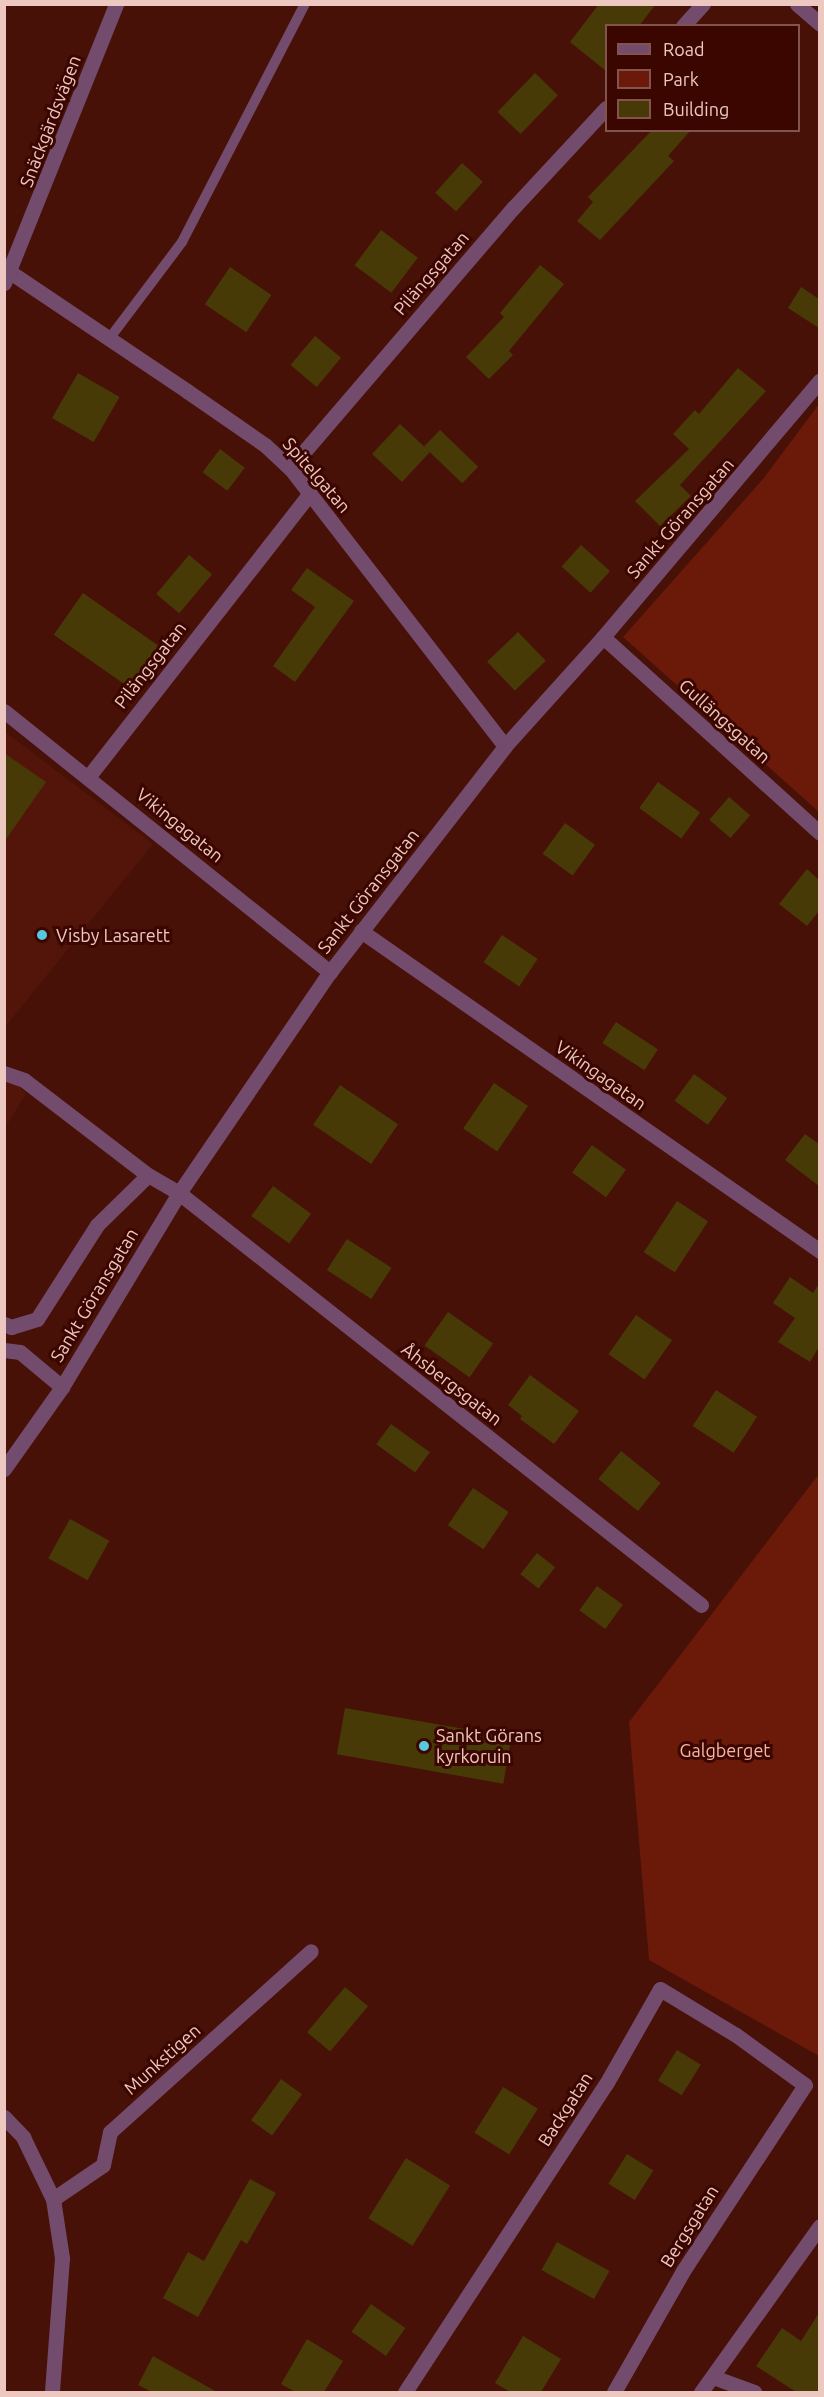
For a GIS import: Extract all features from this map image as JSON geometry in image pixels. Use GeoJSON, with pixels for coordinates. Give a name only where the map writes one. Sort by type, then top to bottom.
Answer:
{"type":"FeatureCollection","features":[{"type":"Feature","properties":{"kind":"street","name":"Snäckgärdsvägen"},"geometry":{"type":"LineString","coordinates":[[7,278],[116,4]]}},
{"type":"Feature","properties":{"kind":"street"},"geometry":{"type":"LineString","coordinates":[[685,24],[703,4]]}},
{"type":"Feature","properties":{"kind":"street"},"geometry":{"type":"LineString","coordinates":[[797,4],[819,24]]}},
{"type":"Feature","properties":{"kind":"street","name":"Pilängsgatan"},"geometry":{"type":"LineString","coordinates":[[290,468],[514,207],[605,109]]}},
{"type":"Feature","properties":{"kind":"street","name":"Spitelgatan"},"geometry":{"type":"LineString","coordinates":[[7,278],[109,339],[265,445],[290,468],[505,746]]}},
{"type":"Feature","properties":{"kind":"street","name":"Sankt Göransgatan"},"geometry":{"type":"LineString","coordinates":[[4,1469],[62,1388],[179,1193],[330,972],[505,746],[603,637],[819,380]]}},
{"type":"Feature","properties":{"kind":"street","name":"Pilängsgatan"},"geometry":{"type":"LineString","coordinates":[[89,776],[309,494]]}},
{"type":"Feature","properties":{"kind":"street","name":"Gullängsgatan"},"geometry":{"type":"LineString","coordinates":[[603,637],[819,833]]}},
{"type":"Feature","properties":{"kind":"street","name":"Vikingagatan"},"geometry":{"type":"LineString","coordinates":[[4,711],[89,776],[330,972]]}},
{"type":"Feature","properties":{"kind":"street","name":"Vikingagatan"},"geometry":{"type":"LineString","coordinates":[[361,931],[819,1251]]}},
{"type":"Feature","properties":{"kind":"street","name":"Åhsbergsgatan"},"geometry":{"type":"LineString","coordinates":[[4,1073],[24,1080],[66,1110],[147,1175],[179,1193],[701,1605]]}},
{"type":"Feature","properties":{"kind":"street"},"geometry":{"type":"LineString","coordinates":[[4,1324],[11,1327],[37,1319],[97,1225],[147,1175]]}},
{"type":"Feature","properties":{"kind":"street"},"geometry":{"type":"LineString","coordinates":[[4,1350],[20,1352],[62,1388]]}},
{"type":"Feature","properties":{"kind":"street","name":"Munkstigen"},"geometry":{"type":"LineString","coordinates":[[53,2199],[103,2165],[110,2132],[311,1951]]}},
{"type":"Feature","properties":{"kind":"street","name":"Backgatan"},"geometry":{"type":"LineString","coordinates":[[405,2392],[606,2084],[660,1989],[736,2035],[805,2085]]}},
{"type":"Feature","properties":{"kind":"street","name":"Bergsgatan"},"geometry":{"type":"LineString","coordinates":[[614,2392],[689,2262],[805,2085]]}},
{"type":"Feature","properties":{"kind":"street"},"geometry":{"type":"LineString","coordinates":[[4,2117],[23,2137],[53,2199],[62,2258],[52,2392]]}},
{"type":"Feature","properties":{"kind":"street"},"geometry":{"type":"LineString","coordinates":[[701,2392],[819,2226]]}},
{"type":"Feature","properties":{"kind":"street"},"geometry":{"type":"LineString","coordinates":[[713,2377],[754,2392]]}},
{"type":"Feature","properties":{"kind":"lane"},"geometry":{"type":"LineString","coordinates":[[109,339],[182,242],[305,4]]}},
{"type":"Feature","properties":{"kind":"shaded area","name":"Visby Lasarett"},"geometry":{"type":"Polygon","coordinates":[[[4,731],[153,844],[5,1027],[4,1027],[4,731]]]}},
{"type":"Feature","properties":{"kind":"shaded area"},"geometry":{"type":"Polygon","coordinates":[[[5,1071],[26,1094],[5,1128],[5,1071]]]}},
{"type":"Feature","properties":{"kind":"green space"},"geometry":{"type":"Polygon","coordinates":[[[819,404],[819,812],[623,637],[763,479],[819,404]]]}},
{"type":"Feature","properties":{"kind":"green space","name":"Galgberget"},"geometry":{"type":"Polygon","coordinates":[[[819,1474],[819,2056],[649,1960],[629,1722],[819,1474]]]}},
{"type":"Feature","properties":{"kind":"building"},"geometry":{"type":"Polygon","coordinates":[[[599,4],[656,4],[641,24],[605,24],[605,70],[570,42],[599,4]]]}},
{"type":"Feature","properties":{"kind":"building"},"geometry":{"type":"Polygon","coordinates":[[[535,73],[558,95],[521,134],[497,112],[535,73]]]}},
{"type":"Feature","properties":{"kind":"building"},"geometry":{"type":"Polygon","coordinates":[[[650,132],[689,132],[668,156],[674,161],[600,240],[577,221],[593,202],[588,197],[650,132]]]}},
{"type":"Feature","properties":{"kind":"building"},"geometry":{"type":"Polygon","coordinates":[[[462,163],[483,182],[456,211],[435,193],[462,163]]]}},
{"type":"Feature","properties":{"kind":"building"},"geometry":{"type":"Polygon","coordinates":[[[381,230],[418,258],[391,293],[355,265],[381,230]]]}},
{"type":"Feature","properties":{"kind":"building"},"geometry":{"type":"Polygon","coordinates":[[[540,265],[564,284],[509,351],[513,355],[489,379],[466,357],[504,317],[500,313],[540,265]]]}},
{"type":"Feature","properties":{"kind":"building"},"geometry":{"type":"Polygon","coordinates":[[[230,267],[271,295],[246,332],[205,304],[230,267]]]}},
{"type":"Feature","properties":{"kind":"building"},"geometry":{"type":"Polygon","coordinates":[[[801,287],[819,299],[819,328],[788,308],[801,287]]]}},
{"type":"Feature","properties":{"kind":"building"},"geometry":{"type":"Polygon","coordinates":[[[315,336],[341,358],[317,387],[291,365],[315,336]]]}},
{"type":"Feature","properties":{"kind":"building"},"geometry":{"type":"Polygon","coordinates":[[[738,368],[766,391],[680,485],[691,496],[660,526],[635,501],[689,449],[673,434],[695,410],[699,414],[738,368]]]}},
{"type":"Feature","properties":{"kind":"building"},"geometry":{"type":"Polygon","coordinates":[[[78,373],[120,397],[94,442],[52,418],[78,373]]]}},
{"type":"Feature","properties":{"kind":"building"},"geometry":{"type":"Polygon","coordinates":[[[400,424],[430,452],[402,482],[372,454],[400,424]]]}},
{"type":"Feature","properties":{"kind":"building"},"geometry":{"type":"Polygon","coordinates":[[[440,430],[478,467],[462,483],[424,447],[440,430]]]}},
{"type":"Feature","properties":{"kind":"building"},"geometry":{"type":"Polygon","coordinates":[[[220,449],[245,468],[227,491],[203,472],[220,449]]]}},
{"type":"Feature","properties":{"kind":"building"},"geometry":{"type":"Polygon","coordinates":[[[581,545],[610,571],[591,593],[562,567],[581,545]]]}},
{"type":"Feature","properties":{"kind":"building"},"geometry":{"type":"Polygon","coordinates":[[[189,555],[212,574],[179,613],[156,594],[189,555]]]}},
{"type":"Feature","properties":{"kind":"building"},"geometry":{"type":"Polygon","coordinates":[[[307,568],[354,601],[295,682],[273,666],[315,607],[291,590],[307,568]]]}},
{"type":"Feature","properties":{"kind":"building"},"geometry":{"type":"Polygon","coordinates":[[[83,593],[159,646],[130,688],[54,635],[83,593]]]}},
{"type":"Feature","properties":{"kind":"building"},"geometry":{"type":"Polygon","coordinates":[[[518,632],[546,661],[515,691],[487,662],[518,632]]]}},
{"type":"Feature","properties":{"kind":"building"},"geometry":{"type":"Polygon","coordinates":[[[4,753],[46,782],[4,842],[4,753]]]}},
{"type":"Feature","properties":{"kind":"building"},"geometry":{"type":"Polygon","coordinates":[[[658,782],[700,813],[681,838],[639,808],[658,782]]]}},
{"type":"Feature","properties":{"kind":"building"},"geometry":{"type":"Polygon","coordinates":[[[729,797],[750,815],[730,838],[709,820],[729,797]]]}},
{"type":"Feature","properties":{"kind":"building"},"geometry":{"type":"Polygon","coordinates":[[[565,823],[595,845],[573,875],[543,854],[565,823]]]}},
{"type":"Feature","properties":{"kind":"building"},"geometry":{"type":"Polygon","coordinates":[[[807,869],[819,880],[819,911],[807,926],[779,904],[807,869]]]}},
{"type":"Feature","properties":{"kind":"building"},"geometry":{"type":"Polygon","coordinates":[[[502,935],[538,959],[519,986],[484,962],[502,935]]]}},
{"type":"Feature","properties":{"kind":"building"},"geometry":{"type":"Polygon","coordinates":[[[616,1022],[658,1049],[644,1070],[602,1043],[616,1022]]]}},
{"type":"Feature","properties":{"kind":"building"},"geometry":{"type":"Polygon","coordinates":[[[694,1074],[727,1098],[708,1125],[675,1101],[694,1074]]]}},
{"type":"Feature","properties":{"kind":"building"},"geometry":{"type":"Polygon","coordinates":[[[494,1083],[528,1106],[497,1152],[463,1129],[494,1083]]]}},
{"type":"Feature","properties":{"kind":"building"},"geometry":{"type":"Polygon","coordinates":[[[340,1085],[398,1124],[371,1164],[313,1125],[340,1085]]]}},
{"type":"Feature","properties":{"kind":"building"},"geometry":{"type":"Polygon","coordinates":[[[805,1134],[819,1144],[819,1186],[785,1160],[805,1134]]]}},
{"type":"Feature","properties":{"kind":"building"},"geometry":{"type":"Polygon","coordinates":[[[592,1145],[626,1170],[606,1197],[572,1173],[592,1145]]]}},
{"type":"Feature","properties":{"kind":"building"},"geometry":{"type":"Polygon","coordinates":[[[273,1186],[311,1214],[289,1244],[251,1216],[273,1186]]]}},
{"type":"Feature","properties":{"kind":"building"},"geometry":{"type":"Polygon","coordinates":[[[677,1201],[708,1221],[675,1272],[644,1252],[677,1201]]]}},
{"type":"Feature","properties":{"kind":"building"},"geometry":{"type":"Polygon","coordinates":[[[347,1239],[391,1268],[371,1299],[327,1270],[347,1239]]]}},
{"type":"Feature","properties":{"kind":"building"},"geometry":{"type":"Polygon","coordinates":[[[790,1277],[813,1293],[819,1284],[819,1347],[810,1362],[778,1342],[795,1318],[773,1303],[790,1277]]]}},
{"type":"Feature","properties":{"kind":"building"},"geometry":{"type":"Polygon","coordinates":[[[448,1312],[493,1344],[470,1377],[424,1346],[448,1312]]]}},
{"type":"Feature","properties":{"kind":"building"},"geometry":{"type":"Polygon","coordinates":[[[636,1315],[672,1340],[645,1380],[608,1354],[636,1315]]]}},
{"type":"Feature","properties":{"kind":"building"},"geometry":{"type":"Polygon","coordinates":[[[530,1375],[579,1411],[554,1444],[520,1419],[522,1416],[508,1405],[530,1375]]]}},
{"type":"Feature","properties":{"kind":"building"},"geometry":{"type":"Polygon","coordinates":[[[716,1390],[757,1417],[734,1453],[693,1426],[716,1390]]]}},
{"type":"Feature","properties":{"kind":"building"},"geometry":{"type":"Polygon","coordinates":[[[391,1424],[430,1452],[415,1472],[376,1444],[391,1424]]]}},
{"type":"Feature","properties":{"kind":"building"},"geometry":{"type":"Polygon","coordinates":[[[621,1451],[661,1483],[638,1511],[598,1479],[621,1451]]]}},
{"type":"Feature","properties":{"kind":"building"},"geometry":{"type":"Polygon","coordinates":[[[473,1488],[509,1512],[483,1549],[448,1525],[473,1488]]]}},
{"type":"Feature","properties":{"kind":"building"},"geometry":{"type":"Polygon","coordinates":[[[70,1519],[109,1541],[88,1580],[48,1558],[70,1519]]]}},
{"type":"Feature","properties":{"kind":"building"},"geometry":{"type":"Polygon","coordinates":[[[537,1553],[555,1567],[539,1588],[520,1574],[537,1553]]]}},
{"type":"Feature","properties":{"kind":"building"},"geometry":{"type":"Polygon","coordinates":[[[597,1586],[623,1605],[605,1629],[579,1610],[597,1586]]]}},
{"type":"Feature","properties":{"kind":"building","name":"Sankt Görans kyrkoruin"},"geometry":{"type":"Polygon","coordinates":[[[345,1708],[511,1737],[503,1784],[337,1754],[345,1708]]]}},
{"type":"Feature","properties":{"kind":"building"},"geometry":{"type":"Polygon","coordinates":[[[345,1987],[368,2006],[330,2051],[307,2032],[345,1987]]]}},
{"type":"Feature","properties":{"kind":"building"},"geometry":{"type":"Polygon","coordinates":[[[677,2050],[701,2065],[682,2095],[658,2081],[677,2050]]]}},
{"type":"Feature","properties":{"kind":"building"},"geometry":{"type":"Polygon","coordinates":[[[281,2079],[302,2094],[272,2136],[251,2120],[281,2079]]]}},
{"type":"Feature","properties":{"kind":"building"},"geometry":{"type":"Polygon","coordinates":[[[503,2087],[538,2109],[509,2155],[474,2133],[503,2087]]]}},
{"type":"Feature","properties":{"kind":"building"},"geometry":{"type":"Polygon","coordinates":[[[627,2154],[653,2170],[635,2200],[608,2184],[627,2154]]]}},
{"type":"Feature","properties":{"kind":"building"},"geometry":{"type":"Polygon","coordinates":[[[406,2158],[450,2186],[412,2246],[368,2218],[406,2158]]]}},
{"type":"Feature","properties":{"kind":"building"},"geometry":{"type":"Polygon","coordinates":[[[250,2179],[276,2193],[247,2244],[241,2240],[198,2317],[163,2298],[188,2252],[204,2261],[250,2179]]]}},
{"type":"Feature","properties":{"kind":"building"},"geometry":{"type":"Polygon","coordinates":[[[557,2242],[609,2271],[594,2299],[541,2270],[557,2242]]]}},
{"type":"Feature","properties":{"kind":"building"},"geometry":{"type":"Polygon","coordinates":[[[371,2304],[405,2328],[386,2356],[351,2332],[371,2304]]]}},
{"type":"Feature","properties":{"kind":"building"},"geometry":{"type":"Polygon","coordinates":[[[819,2313],[819,2392],[796,2392],[756,2366],[782,2328],[801,2341],[819,2313]]]}},
{"type":"Feature","properties":{"kind":"building"},"geometry":{"type":"Polygon","coordinates":[[[523,2336],[561,2359],[541,2392],[510,2392],[495,2383],[523,2336]]]}},
{"type":"Feature","properties":{"kind":"building"},"geometry":{"type":"Polygon","coordinates":[[[307,2339],[343,2361],[324,2392],[295,2392],[281,2384],[307,2339]]]}},
{"type":"Feature","properties":{"kind":"building"},"geometry":{"type":"Polygon","coordinates":[[[153,2356],[217,2392],[152,2392],[138,2385],[153,2356]]]}},
{"type":"Feature","properties":{"kind":"place","name":"Visby Lasarett"},"geometry":{"type":"Point","coordinates":[42,935]}},
{"type":"Feature","properties":{"kind":"place","name":"Sankt Görans kyrkoruin"},"geometry":{"type":"Point","coordinates":[424,1746]}}]}
